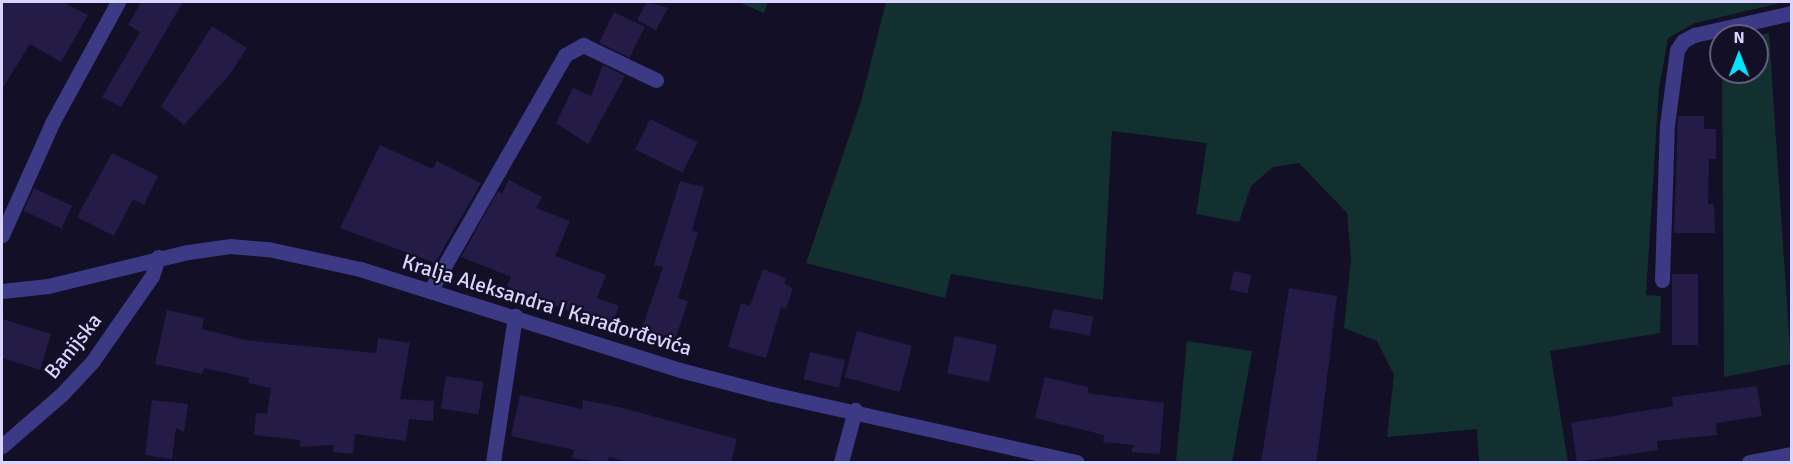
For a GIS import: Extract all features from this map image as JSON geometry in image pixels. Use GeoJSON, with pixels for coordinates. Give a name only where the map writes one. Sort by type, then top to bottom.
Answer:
{"type":"FeatureCollection","features":[{"type":"Feature","properties":{"kind":"street"},"geometry":{"type":"LineString","coordinates":[[2,235],[52,123],[118,2]]}},
{"type":"Feature","properties":{"kind":"street"},"geometry":{"type":"LineString","coordinates":[[1662,280],[1667,125],[1677,50],[1683,41],[1694,35],[1791,13]]}},
{"type":"Feature","properties":{"kind":"street"},"geometry":{"type":"LineString","coordinates":[[430,291],[565,55],[583,45],[656,80]]}},
{"type":"Feature","properties":{"kind":"street","name":"Kralja Aleksandra I Karađorđevića"},"geometry":{"type":"LineString","coordinates":[[2,291],[48,286],[158,257],[230,246],[268,249],[360,269],[691,373],[1077,462]]}},
{"type":"Feature","properties":{"kind":"street","name":"Banijska"},"geometry":{"type":"LineString","coordinates":[[2,446],[62,394],[92,362],[152,276],[158,257]]}},
{"type":"Feature","properties":{"kind":"street"},"geometry":{"type":"LineString","coordinates":[[492,462],[515,316]]}},
{"type":"Feature","properties":{"kind":"street"},"geometry":{"type":"LineString","coordinates":[[841,462],[855,410]]}},
{"type":"Feature","properties":{"kind":"street"},"geometry":{"type":"LineString","coordinates":[[1749,462],[1791,454]]}},
{"type":"Feature","properties":{"kind":"green space"},"geometry":{"type":"Polygon","coordinates":[[[738,2],[768,2],[764,13],[738,2]]]}},
{"type":"Feature","properties":{"kind":"green space"},"geometry":{"type":"Polygon","coordinates":[[[886,2],[1784,2],[1695,23],[1668,38],[1659,89],[1646,295],[1661,296],[1660,333],[1550,351],[1568,462],[1479,462],[1477,429],[1387,437],[1394,375],[1377,341],[1344,328],[1351,259],[1347,213],[1299,163],[1273,167],[1251,186],[1239,222],[1196,214],[1207,143],[1112,131],[1103,300],[951,274],[945,298],[806,263],[861,102],[886,2]]]}},
{"type":"Feature","properties":{"kind":"green space"},"geometry":{"type":"Polygon","coordinates":[[[1769,33],[1791,364],[1724,377],[1722,84],[1769,84],[1769,33]]]}},
{"type":"Feature","properties":{"kind":"green space"},"geometry":{"type":"Polygon","coordinates":[[[1187,341],[1252,351],[1232,462],[1176,462],[1187,341]]]}},
{"type":"Feature","properties":{"kind":"building"},"geometry":{"type":"Polygon","coordinates":[[[2,2],[63,2],[88,15],[61,62],[30,44],[2,89],[2,2]]]}},
{"type":"Feature","properties":{"kind":"building"},"geometry":{"type":"Polygon","coordinates":[[[141,2],[183,2],[121,107],[102,97],[140,32],[128,25],[141,2]]]}},
{"type":"Feature","properties":{"kind":"building"},"geometry":{"type":"Polygon","coordinates":[[[647,2],[668,8],[656,30],[637,20],[647,2]]]}},
{"type":"Feature","properties":{"kind":"building"},"geometry":{"type":"Polygon","coordinates":[[[614,12],[645,27],[630,57],[599,43],[614,12]]]}},
{"type":"Feature","properties":{"kind":"building"},"geometry":{"type":"Polygon","coordinates":[[[212,26],[247,48],[230,74],[184,125],[161,106],[212,26]]]}},
{"type":"Feature","properties":{"kind":"building"},"geometry":{"type":"Polygon","coordinates":[[[603,65],[625,76],[588,144],[556,123],[573,88],[591,96],[603,65]]]}},
{"type":"Feature","properties":{"kind":"building"},"geometry":{"type":"Polygon","coordinates":[[[1678,116],[1704,116],[1704,129],[1716,129],[1716,159],[1709,159],[1708,204],[1714,204],[1715,233],[1674,233],[1678,116]]]}},
{"type":"Feature","properties":{"kind":"building"},"geometry":{"type":"Polygon","coordinates":[[[650,119],[698,142],[683,173],[635,150],[650,119]]]}},
{"type":"Feature","properties":{"kind":"building"},"geometry":{"type":"Polygon","coordinates":[[[380,145],[433,169],[437,161],[481,183],[435,263],[340,228],[380,145]]]}},
{"type":"Feature","properties":{"kind":"building"},"geometry":{"type":"Polygon","coordinates":[[[112,153],[158,176],[144,205],[133,199],[114,236],[77,217],[112,153]]]}},
{"type":"Feature","properties":{"kind":"building"},"geometry":{"type":"Polygon","coordinates":[[[509,180],[542,197],[536,208],[570,221],[555,256],[606,275],[597,298],[619,306],[611,328],[507,286],[511,277],[461,257],[498,191],[502,193],[509,180]]]}},
{"type":"Feature","properties":{"kind":"building"},"geometry":{"type":"Polygon","coordinates":[[[680,181],[704,187],[692,231],[698,232],[678,298],[688,301],[675,340],[642,328],[663,267],[654,265],[680,181]]]}},
{"type":"Feature","properties":{"kind":"building"},"geometry":{"type":"Polygon","coordinates":[[[34,188],[72,206],[61,228],[23,211],[34,188]]]}},
{"type":"Feature","properties":{"kind":"building"},"geometry":{"type":"Polygon","coordinates":[[[763,269],[786,278],[784,284],[793,288],[786,309],[781,307],[766,358],[728,347],[741,303],[750,306],[763,269]]]}},
{"type":"Feature","properties":{"kind":"building"},"geometry":{"type":"Polygon","coordinates":[[[1234,271],[1252,275],[1247,294],[1230,290],[1234,271]]]}},
{"type":"Feature","properties":{"kind":"building"},"geometry":{"type":"Polygon","coordinates":[[[1672,274],[1698,274],[1698,345],[1672,345],[1672,274]]]}},
{"type":"Feature","properties":{"kind":"building"},"geometry":{"type":"Polygon","coordinates":[[[1289,288],[1337,296],[1316,462],[1261,462],[1289,288]]]}},
{"type":"Feature","properties":{"kind":"building"},"geometry":{"type":"Polygon","coordinates":[[[1053,309],[1093,317],[1090,335],[1049,328],[1053,309]]]}},
{"type":"Feature","properties":{"kind":"building"},"geometry":{"type":"Polygon","coordinates":[[[167,310],[204,318],[202,329],[245,340],[376,353],[378,338],[410,343],[400,399],[434,401],[433,421],[409,419],[406,441],[355,434],[353,454],[333,452],[334,445],[300,447],[300,440],[254,435],[256,413],[267,414],[271,388],[248,383],[249,378],[204,368],[202,374],[155,364],[167,310]]]}},
{"type":"Feature","properties":{"kind":"building"},"geometry":{"type":"Polygon","coordinates":[[[2,319],[51,334],[40,370],[2,358],[2,319]]]}},
{"type":"Feature","properties":{"kind":"building"},"geometry":{"type":"Polygon","coordinates":[[[857,331],[912,346],[900,392],[845,377],[857,331]]]}},
{"type":"Feature","properties":{"kind":"building"},"geometry":{"type":"Polygon","coordinates":[[[955,336],[997,345],[989,382],[947,373],[955,336]]]}},
{"type":"Feature","properties":{"kind":"building"},"geometry":{"type":"Polygon","coordinates":[[[810,352],[845,360],[839,387],[804,379],[810,352]]]}},
{"type":"Feature","properties":{"kind":"building"},"geometry":{"type":"Polygon","coordinates":[[[446,376],[484,382],[478,415],[441,409],[446,376]]]}},
{"type":"Feature","properties":{"kind":"building"},"geometry":{"type":"Polygon","coordinates":[[[1045,377],[1089,387],[1087,393],[1164,403],[1160,454],[1131,452],[1134,445],[1103,442],[1104,435],[1035,418],[1045,377]]]}},
{"type":"Feature","properties":{"kind":"building"},"geometry":{"type":"Polygon","coordinates":[[[1757,386],[1762,416],[1716,423],[1717,435],[1657,441],[1658,450],[1577,462],[1571,423],[1673,406],[1672,397],[1757,386]]]}},
{"type":"Feature","properties":{"kind":"building"},"geometry":{"type":"Polygon","coordinates":[[[520,395],[582,409],[583,400],[619,407],[737,439],[731,462],[628,462],[609,457],[608,462],[597,462],[572,458],[574,450],[511,436],[520,395]]]}},
{"type":"Feature","properties":{"kind":"building"},"geometry":{"type":"Polygon","coordinates":[[[152,400],[188,404],[184,432],[176,428],[172,459],[145,455],[152,400]]]}}]}
